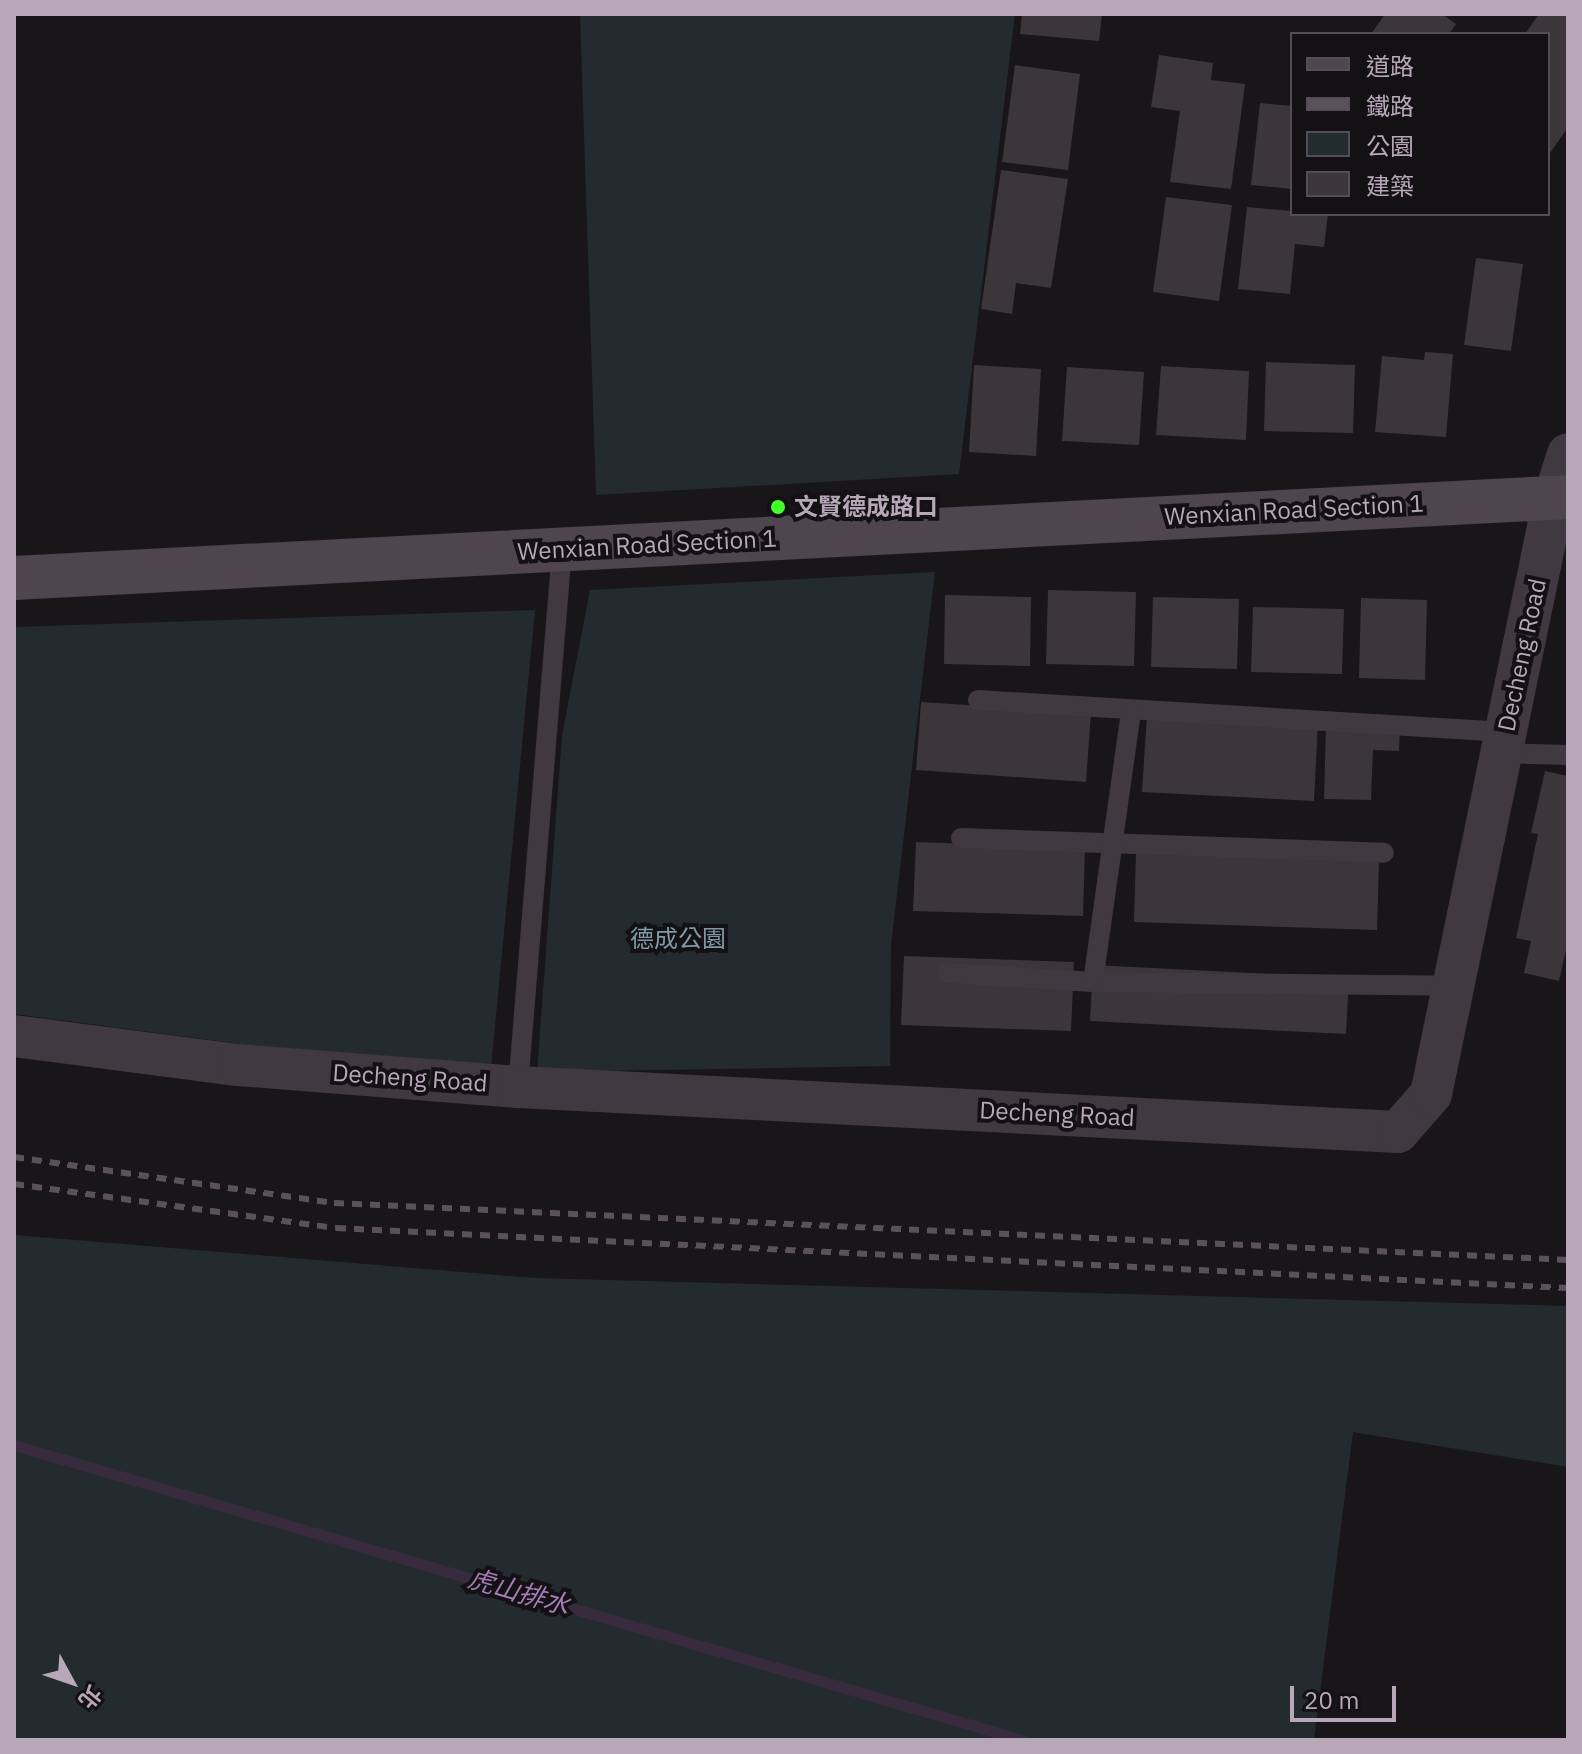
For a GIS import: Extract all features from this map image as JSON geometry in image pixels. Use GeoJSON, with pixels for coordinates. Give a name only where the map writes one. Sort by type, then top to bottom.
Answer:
{"type":"FeatureCollection","features":[{"type":"Feature","properties":{"kind":"street","name":"Decheng Road"},"geometry":{"type":"LineString","coordinates":[[14,1036],[238,1065],[518,1087],[1398,1132],[1431,1094],[1568,454]]}},
{"type":"Feature","properties":{"kind":"street","name":"Wenxian Road Section 1"},"geometry":{"type":"LineString","coordinates":[[14,578],[1561,498]]}},
{"type":"Feature","properties":{"kind":"lane"},"geometry":{"type":"LineString","coordinates":[[518,1087],[562,550]]}},
{"type":"Feature","properties":{"kind":"lane"},"geometry":{"type":"LineString","coordinates":[[978,700],[1131,710],[1504,743],[1568,755]]}},
{"type":"Feature","properties":{"kind":"lane"},"geometry":{"type":"LineString","coordinates":[[1093,982],[1131,710]]}},
{"type":"Feature","properties":{"kind":"lane"},"geometry":{"type":"LineString","coordinates":[[961,838],[1113,846],[1384,853]]}},
{"type":"Feature","properties":{"kind":"lane"},"geometry":{"type":"LineString","coordinates":[[948,973],[1093,982],[1453,986]]}},
{"type":"Feature","properties":{"kind":"green space"},"geometry":{"type":"Polygon","coordinates":[[[580,14],[1015,14],[959,474],[596,495],[580,14]]]}},
{"type":"Feature","properties":{"kind":"green space","name":"德成公園"},"geometry":{"type":"Polygon","coordinates":[[[935,572],[891,945],[890,1066],[537,1072],[562,735],[590,590],[935,572]]]}},
{"type":"Feature","properties":{"kind":"green space"},"geometry":{"type":"Polygon","coordinates":[[[535,610],[491,1067],[249,1045],[14,1014],[14,627],[535,610]]]}},
{"type":"Feature","properties":{"kind":"green space"},"geometry":{"type":"Polygon","coordinates":[[[14,1235],[535,1278],[1568,1306],[1568,1467],[1353,1432],[1314,1740],[14,1740],[14,1235]]]}},
{"type":"Feature","properties":{"kind":"building"},"geometry":{"type":"Polygon","coordinates":[[[1022,14],[1102,14],[1099,41],[1020,34],[1022,14]]]}},
{"type":"Feature","properties":{"kind":"building"},"geometry":{"type":"Polygon","coordinates":[[[1385,14],[1442,14],[1456,24],[1450,32],[1372,32],[1385,14]]]}},
{"type":"Feature","properties":{"kind":"building"},"geometry":{"type":"Polygon","coordinates":[[[1539,14],[1568,14],[1568,127],[1550,153],[1550,32],[1526,32],[1539,14]]]}},
{"type":"Feature","properties":{"kind":"building"},"geometry":{"type":"Polygon","coordinates":[[[1159,55],[1213,63],[1211,80],[1245,84],[1231,189],[1170,182],[1180,111],[1151,107],[1159,55]]]}},
{"type":"Feature","properties":{"kind":"building"},"geometry":{"type":"Polygon","coordinates":[[[1015,65],[1080,74],[1068,170],[1002,162],[1015,65]]]}},
{"type":"Feature","properties":{"kind":"building"},"geometry":{"type":"Polygon","coordinates":[[[1260,103],[1290,106],[1290,189],[1251,185],[1260,103]]]}},
{"type":"Feature","properties":{"kind":"building"},"geometry":{"type":"Polygon","coordinates":[[[1001,170],[1068,179],[1051,288],[1016,283],[1012,314],[981,309],[1001,170]]]}},
{"type":"Feature","properties":{"kind":"building"},"geometry":{"type":"Polygon","coordinates":[[[1166,197],[1232,205],[1219,301],[1153,292],[1166,197]]]}},
{"type":"Feature","properties":{"kind":"building"},"geometry":{"type":"Polygon","coordinates":[[[1247,207],[1290,211],[1290,216],[1328,216],[1324,247],[1295,244],[1290,294],[1238,289],[1247,207]]]}},
{"type":"Feature","properties":{"kind":"building"},"geometry":{"type":"Polygon","coordinates":[[[1476,258],[1523,264],[1511,351],[1464,345],[1476,258]]]}},
{"type":"Feature","properties":{"kind":"building"},"geometry":{"type":"Polygon","coordinates":[[[1425,352],[1453,354],[1446,437],[1375,432],[1382,356],[1424,360],[1425,352]]]}},
{"type":"Feature","properties":{"kind":"building"},"geometry":{"type":"Polygon","coordinates":[[[1266,362],[1355,365],[1353,433],[1264,431],[1266,362]]]}},
{"type":"Feature","properties":{"kind":"building"},"geometry":{"type":"Polygon","coordinates":[[[974,365],[1041,369],[1036,456],[969,452],[974,365]]]}},
{"type":"Feature","properties":{"kind":"building"},"geometry":{"type":"Polygon","coordinates":[[[1161,366],[1249,371],[1246,440],[1156,435],[1161,366]]]}},
{"type":"Feature","properties":{"kind":"building"},"geometry":{"type":"Polygon","coordinates":[[[1067,367],[1144,372],[1139,445],[1062,441],[1067,367]]]}},
{"type":"Feature","properties":{"kind":"building"},"geometry":{"type":"Polygon","coordinates":[[[1048,590],[1136,592],[1134,666],[1046,664],[1048,590]]]}},
{"type":"Feature","properties":{"kind":"building"},"geometry":{"type":"Polygon","coordinates":[[[945,595],[1031,597],[1030,666],[944,664],[945,595]]]}},
{"type":"Feature","properties":{"kind":"building"},"geometry":{"type":"Polygon","coordinates":[[[1153,597],[1239,599],[1237,669],[1151,667],[1153,597]]]}},
{"type":"Feature","properties":{"kind":"building"},"geometry":{"type":"Polygon","coordinates":[[[1361,598],[1427,600],[1425,680],[1359,678],[1361,598]]]}},
{"type":"Feature","properties":{"kind":"building"},"geometry":{"type":"Polygon","coordinates":[[[1253,607],[1344,609],[1342,674],[1251,672],[1253,607]]]}},
{"type":"Feature","properties":{"kind":"building"},"geometry":{"type":"Polygon","coordinates":[[[921,702],[1091,713],[1086,782],[916,770],[921,702]]]}},
{"type":"Feature","properties":{"kind":"building"},"geometry":{"type":"Polygon","coordinates":[[[1147,714],[1318,723],[1314,801],[1142,792],[1147,714]]]}},
{"type":"Feature","properties":{"kind":"building"},"geometry":{"type":"Polygon","coordinates":[[[1326,725],[1400,727],[1399,751],[1373,750],[1371,800],[1324,799],[1326,725]]]}},
{"type":"Feature","properties":{"kind":"building"},"geometry":{"type":"Polygon","coordinates":[[[1545,771],[1568,776],[1568,941],[1559,981],[1524,973],[1531,941],[1516,938],[1538,834],[1531,833],[1545,771]]]}},
{"type":"Feature","properties":{"kind":"building"},"geometry":{"type":"Polygon","coordinates":[[[916,842],[1085,848],[1083,916],[913,911],[916,842]]]}},
{"type":"Feature","properties":{"kind":"building"},"geometry":{"type":"Polygon","coordinates":[[[1136,853],[1379,861],[1377,930],[1134,922],[1136,853]]]}},
{"type":"Feature","properties":{"kind":"building"},"geometry":{"type":"Polygon","coordinates":[[[904,956],[1074,962],[1071,1031],[901,1025],[904,956]]]}},
{"type":"Feature","properties":{"kind":"building"},"geometry":{"type":"Polygon","coordinates":[[[1093,965],[1349,978],[1346,1034],[1090,1021],[1093,965]]]}},
{"type":"Feature","properties":{"kind":"waterway","name":"虎山排水"},"geometry":{"type":"LineString","coordinates":[[14,1445],[1023,1740]]}},
{"type":"Feature","properties":{"kind":"railway"},"geometry":{"type":"LineString","coordinates":[[14,1157],[334,1203],[1568,1260]]}},
{"type":"Feature","properties":{"kind":"railway"},"geometry":{"type":"LineString","coordinates":[[14,1184],[336,1228],[1568,1288]]}},
{"type":"Feature","properties":{"kind":"place","name":"文賢德成路口"},"geometry":{"type":"Point","coordinates":[778,507]}}]}
